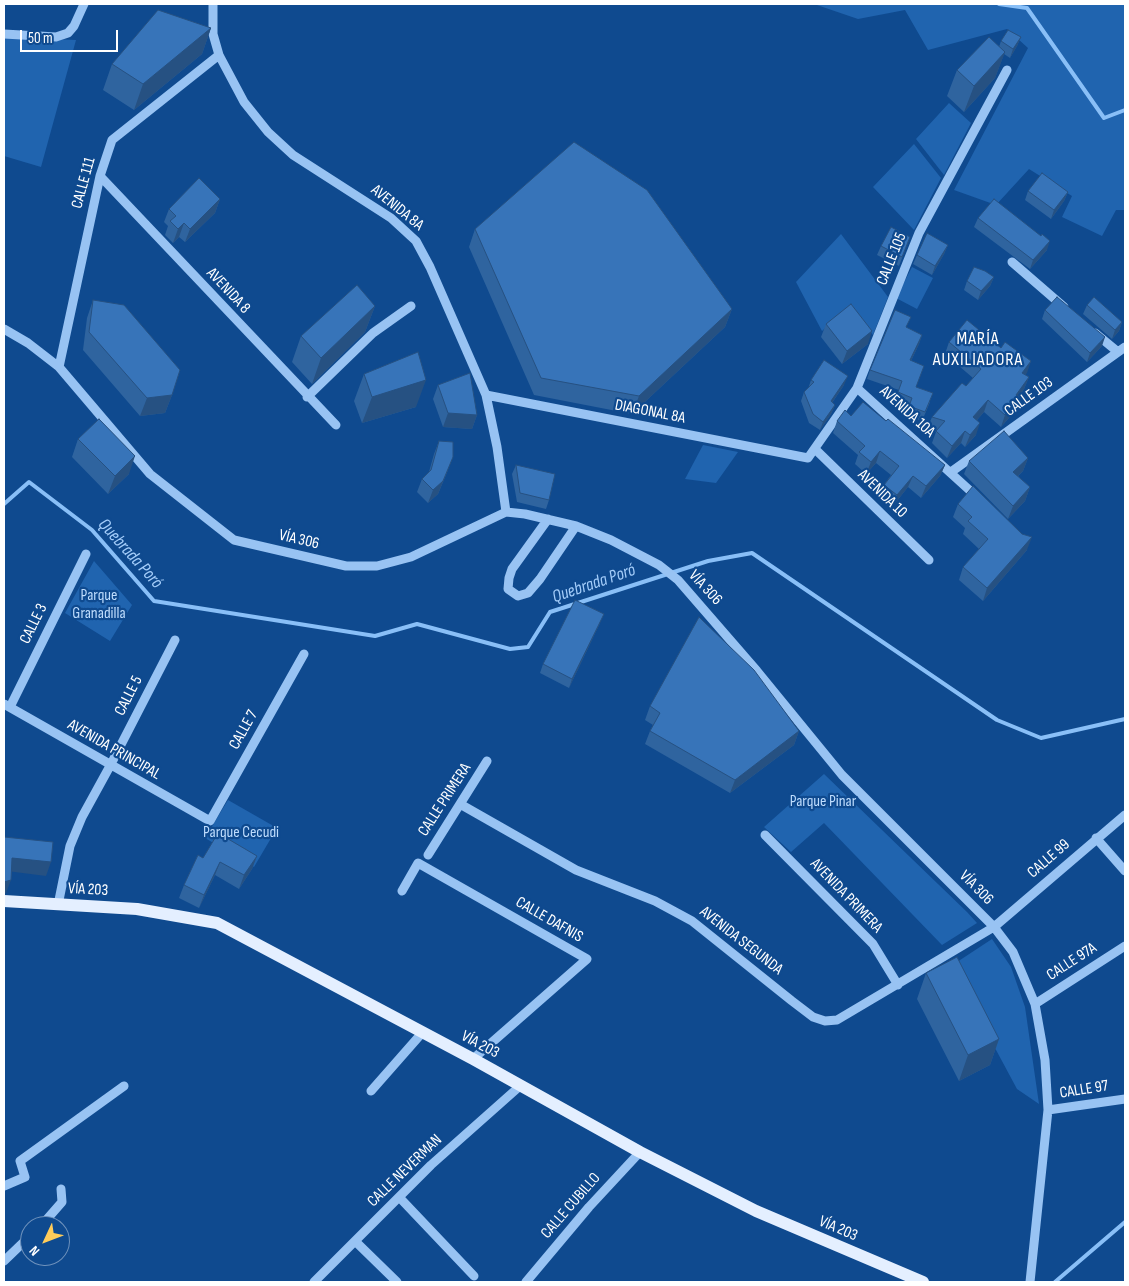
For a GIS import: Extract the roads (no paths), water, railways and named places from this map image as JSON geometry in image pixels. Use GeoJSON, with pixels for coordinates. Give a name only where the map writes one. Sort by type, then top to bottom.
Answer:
{"type":"FeatureCollection","features":[{"type":"Feature","properties":{"kind":"main road","name":"VÍA 203"},"geometry":{"type":"LineString","coordinates":[[4,901],[137,909],[217,923],[473,1059],[640,1152],[756,1211],[923,1282]]}},
{"type":"Feature","properties":{"kind":"street"},"geometry":{"type":"LineString","coordinates":[[4,34],[56,37],[68,33],[74,26],[84,4]]}},
{"type":"Feature","properties":{"kind":"street","name":"AVENIDA 8A"},"geometry":{"type":"LineString","coordinates":[[213,4],[213,34],[219,56],[244,102],[268,132],[293,155],[391,218],[416,240],[430,267],[486,396],[497,447],[506,512]]}},
{"type":"Feature","properties":{"kind":"street","name":"CALLE 111"},"geometry":{"type":"LineString","coordinates":[[59,367],[100,176],[112,140],[219,56]]}},
{"type":"Feature","properties":{"kind":"street","name":"CALLE 105"},"geometry":{"type":"LineString","coordinates":[[808,458],[857,388],[919,233],[1007,70]]}},
{"type":"Feature","properties":{"kind":"street","name":"AVENIDA 8"},"geometry":{"type":"LineString","coordinates":[[100,176],[306,397],[336,425]]}},
{"type":"Feature","properties":{"kind":"street"},"geometry":{"type":"LineString","coordinates":[[1012,262],[1072,313]]}},
{"type":"Feature","properties":{"kind":"street"},"geometry":{"type":"LineString","coordinates":[[306,397],[373,333],[411,306]]}},
{"type":"Feature","properties":{"kind":"street"},"geometry":{"type":"LineString","coordinates":[[1088,326],[1122,349]]}},
{"type":"Feature","properties":{"kind":"street","name":"VÍA 306"},"geometry":{"type":"LineString","coordinates":[[4,329],[28,343],[59,367],[150,474],[234,540],[346,566],[377,566],[411,557],[506,512],[576,526],[611,540],[659,565],[678,580],[757,671],[842,775],[994,926],[1013,952],[1035,1004],[1045,1060],[1048,1110],[1030,1282]]}},
{"type":"Feature","properties":{"kind":"street","name":"CALLE 103"},"geometry":{"type":"LineString","coordinates":[[951,472],[1122,349]]}},
{"type":"Feature","properties":{"kind":"street","name":"AVENIDA 10A"},"geometry":{"type":"LineString","coordinates":[[857,388],[982,502]]}},
{"type":"Feature","properties":{"kind":"street","name":"DIAGONAL 8A"},"geometry":{"type":"LineString","coordinates":[[486,396],[808,458]]}},
{"type":"Feature","properties":{"kind":"street","name":"AVENIDA 10"},"geometry":{"type":"LineString","coordinates":[[815,448],[929,560]]}},
{"type":"Feature","properties":{"kind":"street"},"geometry":{"type":"LineString","coordinates":[[548,519],[512,569],[508,589],[518,596],[528,593],[534,586],[576,526]]}},
{"type":"Feature","properties":{"kind":"street","name":"CALLE 3"},"geometry":{"type":"LineString","coordinates":[[7,706],[86,554]]}},
{"type":"Feature","properties":{"kind":"street","name":"CALLE 5"},"geometry":{"type":"LineString","coordinates":[[58,905],[70,846],[82,817],[174,640]]}},
{"type":"Feature","properties":{"kind":"street","name":"CALLE 7"},"geometry":{"type":"LineString","coordinates":[[210,821],[304,654]]}},
{"type":"Feature","properties":{"kind":"street","name":"AVENIDA PRINCIPAL"},"geometry":{"type":"LineString","coordinates":[[7,706],[210,821]]}},
{"type":"Feature","properties":{"kind":"street","name":"CALLE PRIMERA"},"geometry":{"type":"LineString","coordinates":[[428,855],[487,761]]}},
{"type":"Feature","properties":{"kind":"street","name":"AVENIDA SEGUNDA"},"geometry":{"type":"LineString","coordinates":[[460,804],[576,870],[655,901],[692,921],[813,1016],[825,1021],[838,1020],[994,926]]}},
{"type":"Feature","properties":{"kind":"street","name":"CALLE 99"},"geometry":{"type":"LineString","coordinates":[[994,926],[1125,815]]}},
{"type":"Feature","properties":{"kind":"street","name":"AVENIDA PRIMERA"},"geometry":{"type":"LineString","coordinates":[[765,835],[873,944],[898,985]]}},
{"type":"Feature","properties":{"kind":"street"},"geometry":{"type":"LineString","coordinates":[[1096,838],[1125,871]]}},
{"type":"Feature","properties":{"kind":"street","name":"CALLE DAFNIS"},"geometry":{"type":"LineString","coordinates":[[402,891],[418,863],[586,959],[473,1059]]}},
{"type":"Feature","properties":{"kind":"street","name":"CALLE 97A"},"geometry":{"type":"LineString","coordinates":[[1035,1004],[1125,946]]}},
{"type":"Feature","properties":{"kind":"street"},"geometry":{"type":"LineString","coordinates":[[371,1091],[422,1033]]}},
{"type":"Feature","properties":{"kind":"street"},"geometry":{"type":"LineString","coordinates":[[4,1186],[25,1177],[20,1161],[124,1086]]}},
{"type":"Feature","properties":{"kind":"street","name":"CALLE NEVERMAN"},"geometry":{"type":"LineString","coordinates":[[314,1282],[431,1165],[520,1086]]}},
{"type":"Feature","properties":{"kind":"street","name":"CALLE 97"},"geometry":{"type":"LineString","coordinates":[[1048,1110],[1125,1098]]}},
{"type":"Feature","properties":{"kind":"street","name":"CALLE CUBILLO"},"geometry":{"type":"LineString","coordinates":[[526,1282],[589,1207],[640,1152]]}},
{"type":"Feature","properties":{"kind":"street"},"geometry":{"type":"LineString","coordinates":[[50,1216],[62,1202],[62,1190]]}},
{"type":"Feature","properties":{"kind":"street"},"geometry":{"type":"LineString","coordinates":[[399,1197],[474,1276]]}},
{"type":"Feature","properties":{"kind":"street"},"geometry":{"type":"LineString","coordinates":[[355,1241],[397,1282]]}},
{"type":"Feature","properties":{"kind":"street"},"geometry":{"type":"LineString","coordinates":[[4,1260],[20,1245]]}},
{"type":"Feature","properties":{"kind":"waterway"},"geometry":{"type":"LineString","coordinates":[[999,4],[1027,8],[1104,118],[1125,110]]}},
{"type":"Feature","properties":{"kind":"waterway","name":"Quebrada Poró"},"geometry":{"type":"LineString","coordinates":[[4,504],[29,482],[92,530],[154,601],[375,636],[417,624],[510,649],[528,647],[550,612],[708,561],[752,553],[997,720],[1041,738],[1125,719]]}},
{"type":"Feature","properties":{"kind":"waterway"},"geometry":{"type":"LineString","coordinates":[[1055,1282],[1125,1222]]}},
{"type":"Feature","properties":{"kind":"district","name":"MARÍA AUXILIADORA"},"geometry":{"type":"Point","coordinates":[978,349]}},
{"type":"Feature","properties":{"kind":"park label","name":"Parque Granadilla"},"geometry":{"type":"Point","coordinates":[99,605]}},
{"type":"Feature","properties":{"kind":"park label","name":"Parque Pinar"},"geometry":{"type":"Point","coordinates":[823,802]}},
{"type":"Feature","properties":{"kind":"park label","name":"Parque Cecudi"},"geometry":{"type":"Point","coordinates":[241,833]}}]}
